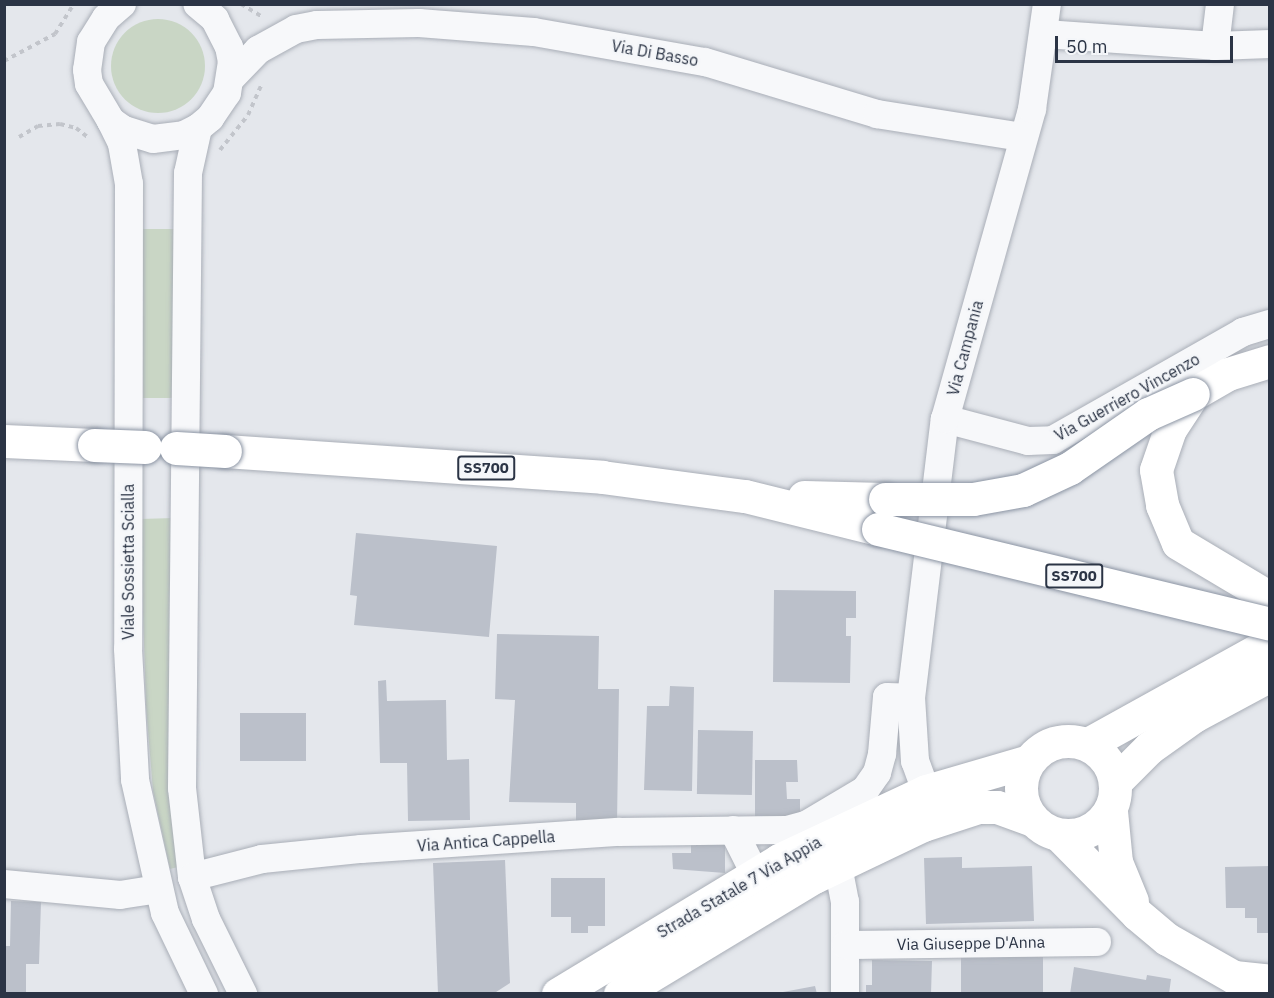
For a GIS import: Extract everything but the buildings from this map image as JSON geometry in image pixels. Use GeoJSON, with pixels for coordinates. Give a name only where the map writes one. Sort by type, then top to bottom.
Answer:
{"type":"FeatureCollection","features":[{"type":"Feature","properties":{"kind":"main road"},"geometry":{"type":"LineString","coordinates":[[881,514],[1023,490],[1070,468],[1148,414],[1193,394],[1228,374],[1269,361]]}},
{"type":"Feature","properties":{"kind":"main road"},"geometry":{"type":"LineString","coordinates":[[1193,394],[1170,429],[1156,470],[1162,506],[1178,543],[1269,598]]}},
{"type":"Feature","properties":{"kind":"main road","name":"SS700"},"geometry":{"type":"LineString","coordinates":[[4,441],[225,451],[602,477],[881,514],[1269,624]]}},
{"type":"Feature","properties":{"kind":"main road"},"geometry":{"type":"LineString","coordinates":[[1137,914],[1116,862],[1113,796],[1101,753],[1088,744],[1269,643]]}},
{"type":"Feature","properties":{"kind":"main road","name":"Strada Statale 7 Via Appia"},"geometry":{"type":"LineString","coordinates":[[620,993],[837,866],[960,810],[997,807],[1046,828],[1083,834],[1149,748],[1194,716],[1269,675]]}},
{"type":"Feature","properties":{"kind":"main road","name":"Strada Statale 7 Via Appia"},"geometry":{"type":"LineString","coordinates":[[558,993],[755,874],[926,791],[1029,761],[1055,742],[1088,744]]}},
{"type":"Feature","properties":{"kind":"main road"},"geometry":{"type":"LineString","coordinates":[[1029,761],[1021,791],[1046,828],[1137,914],[1167,939],[1234,977],[1269,981]]}},
{"type":"Feature","properties":{"kind":"street","name":"Via Campania"},"geometry":{"type":"LineString","coordinates":[[926,791],[915,761],[911,698],[945,419],[1023,137],[1045,34],[1047,4]]}},
{"type":"Feature","properties":{"kind":"street"},"geometry":{"type":"LineString","coordinates":[[1215,46],[1220,4]]}},
{"type":"Feature","properties":{"kind":"street","name":"Viale Sossietta Scialla"},"geometry":{"type":"LineString","coordinates":[[118,6],[94,35],[87,70],[94,98],[111,121],[122,144],[129,184],[131,729],[137,790],[158,889],[165,913],[204,993]]}},
{"type":"Feature","properties":{"kind":"street","name":"Via Di Basso"},"geometry":{"type":"LineString","coordinates":[[205,10],[252,33],[277,25],[419,23],[534,32],[705,62],[878,114],[1023,137]]}},
{"type":"Feature","properties":{"kind":"street","name":"Viale Sossietta Scialla"},"geometry":{"type":"LineString","coordinates":[[111,121],[124,130],[153,139],[184,135],[198,128],[220,106],[231,78],[229,47],[205,10]]}},
{"type":"Feature","properties":{"kind":"street","name":"Via Di Basso"},"geometry":{"type":"LineString","coordinates":[[231,78],[258,50],[277,25]]}},
{"type":"Feature","properties":{"kind":"street"},"geometry":{"type":"LineString","coordinates":[[1045,34],[1215,46],[1269,44]]}},
{"type":"Feature","properties":{"kind":"street"},"geometry":{"type":"LineString","coordinates":[[198,128],[188,173],[182,788],[192,877],[206,918],[243,993]]}},
{"type":"Feature","properties":{"kind":"street","name":"Via Guerriero Vincenzo"},"geometry":{"type":"LineString","coordinates":[[945,419],[1028,441],[1053,440],[1243,332],[1269,324]]}},
{"type":"Feature","properties":{"kind":"street"},"geometry":{"type":"LineString","coordinates":[[755,874],[733,830],[787,830],[806,825],[865,790],[877,773],[882,754],[887,697],[911,698]]}},
{"type":"Feature","properties":{"kind":"street","name":"Via Antica Cappella"},"geometry":{"type":"LineString","coordinates":[[192,877],[262,859],[361,849],[619,832],[733,830]]}},
{"type":"Feature","properties":{"kind":"street"},"geometry":{"type":"LineString","coordinates":[[837,866],[845,902],[845,993]]}},
{"type":"Feature","properties":{"kind":"street"},"geometry":{"type":"LineString","coordinates":[[4,884],[120,896],[158,889]]}},
{"type":"Feature","properties":{"kind":"street","name":"Via Giuseppe D'Anna"},"geometry":{"type":"LineString","coordinates":[[846,945],[1097,942]]}},
{"type":"Feature","properties":{"kind":"path"},"geometry":{"type":"LineString","coordinates":[[4,61],[55,34],[74,4]]}},
{"type":"Feature","properties":{"kind":"path"},"geometry":{"type":"LineString","coordinates":[[241,4],[277,25]]}},
{"type":"Feature","properties":{"kind":"path"},"geometry":{"type":"LineString","coordinates":[[217,154],[248,116],[265,75]]}},
{"type":"Feature","properties":{"kind":"green space"},"geometry":{"type":"Polygon","coordinates":[[[158,19],[176,23],[191,33],[201,48],[205,66],[201,84],[191,99],[176,109],[158,113],[140,109],[125,99],[115,84],[111,66],[115,48],[125,33],[140,23],[158,19]]]}},
{"type":"Feature","properties":{"kind":"green space"},"geometry":{"type":"Polygon","coordinates":[[[143,229],[175,229],[175,398],[143,398],[143,229]]]}},
{"type":"Feature","properties":{"kind":"green space"},"geometry":{"type":"Polygon","coordinates":[[[174,518],[168,790],[178,867],[170,869],[153,791],[146,706],[140,519],[174,518]]]}}]}
